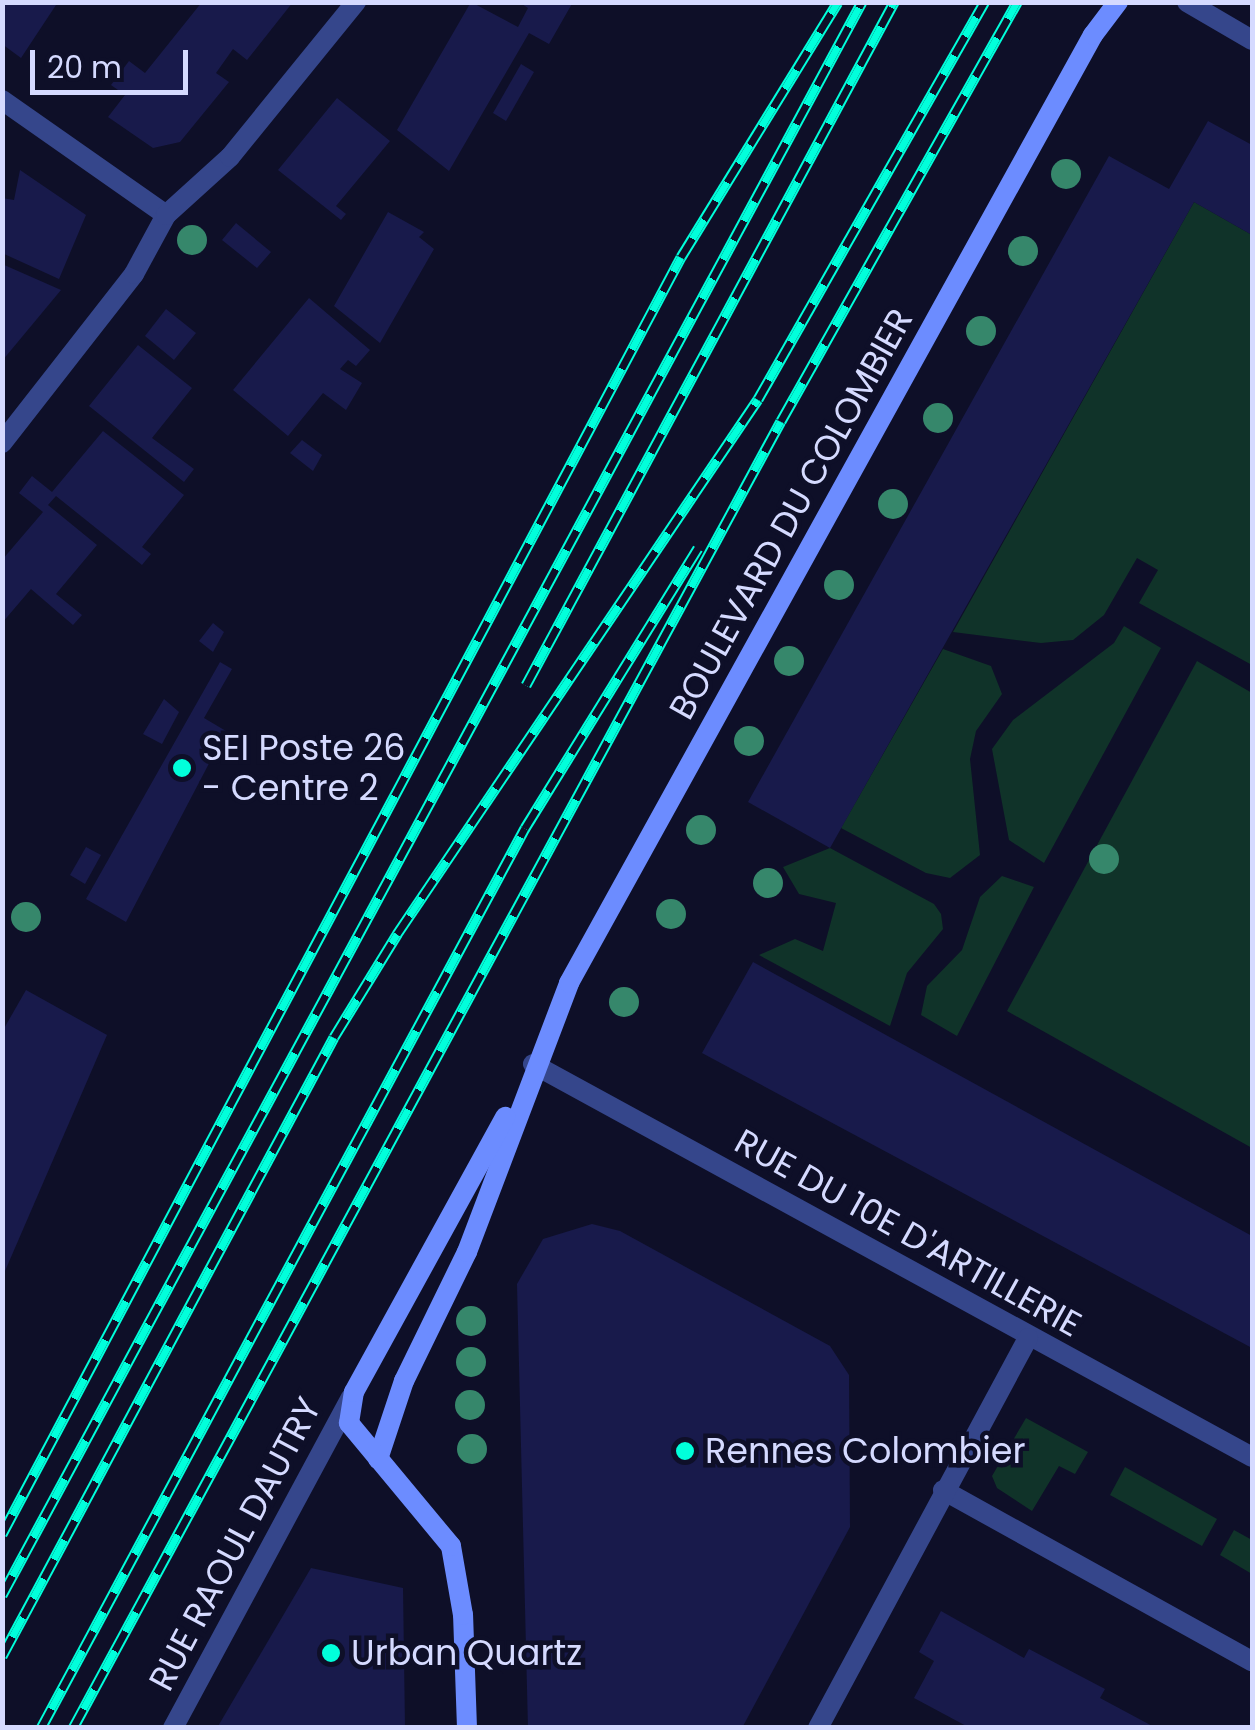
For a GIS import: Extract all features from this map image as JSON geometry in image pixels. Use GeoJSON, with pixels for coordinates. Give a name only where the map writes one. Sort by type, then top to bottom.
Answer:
{"type":"FeatureCollection","features":[{"type":"Feature","properties":{"kind":"main road","name":"BOULEVARD DU COLOMBIER"},"geometry":{"type":"LineString","coordinates":[[378,1459],[404,1382],[467,1252],[534,1064],[569,983],[1094,35],[1118,2]]}},
{"type":"Feature","properties":{"kind":"main road","name":"BOULEVARD DU COLOMBIER"},"geometry":{"type":"LineString","coordinates":[[354,1392],[534,1064]]}},
{"type":"Feature","properties":{"kind":"main road"},"geometry":{"type":"LineString","coordinates":[[354,1392],[349,1423],[452,1546],[463,1615],[467,1728]]}},
{"type":"Feature","properties":{"kind":"street"},"geometry":{"type":"LineString","coordinates":[[2,444],[134,274],[166,215],[230,157],[356,2]]}},
{"type":"Feature","properties":{"kind":"street"},"geometry":{"type":"LineString","coordinates":[[1188,2],[1252,40]]}},
{"type":"Feature","properties":{"kind":"street"},"geometry":{"type":"LineString","coordinates":[[2,100],[166,215]]}},
{"type":"Feature","properties":{"kind":"street","name":"RUE DU 10E D'ARTILLERIE"},"geometry":{"type":"LineString","coordinates":[[534,1064],[1028,1338],[1252,1457]]}},
{"type":"Feature","properties":{"kind":"street"},"geometry":{"type":"LineString","coordinates":[[818,1728],[1028,1338]]}},
{"type":"Feature","properties":{"kind":"street","name":"RUE RAOUL DAUTRY"},"geometry":{"type":"LineString","coordinates":[[173,1728],[354,1392]]}},
{"type":"Feature","properties":{"kind":"street"},"geometry":{"type":"LineString","coordinates":[[943,1490],[1252,1661]]}},
{"type":"Feature","properties":{"kind":"green space"},"geometry":{"type":"Polygon","coordinates":[[[1194,202],[1252,235],[1252,665],[1139,603],[1158,570],[1137,558],[1104,615],[1073,640],[1041,643],[953,632],[1194,202]]]}},
{"type":"Feature","properties":{"kind":"green space"},"geometry":{"type":"Polygon","coordinates":[[[1124,626],[1161,648],[1044,863],[1009,840],[992,749],[1013,720],[1114,643],[1124,626]]]}},
{"type":"Feature","properties":{"kind":"green space"},"geometry":{"type":"Polygon","coordinates":[[[943,649],[991,666],[1002,694],[976,731],[970,759],[980,855],[950,878],[926,873],[841,828],[943,649]]]}},
{"type":"Feature","properties":{"kind":"green space"},"geometry":{"type":"Polygon","coordinates":[[[1197,661],[1252,693],[1252,1148],[1007,1011],[1197,661]]]}},
{"type":"Feature","properties":{"kind":"green space"},"geometry":{"type":"Polygon","coordinates":[[[830,848],[934,904],[941,914],[943,929],[907,973],[890,1026],[759,955],[795,939],[823,951],[836,903],[799,894],[783,867],[830,848]]]}},
{"type":"Feature","properties":{"kind":"green space"},"geometry":{"type":"Polygon","coordinates":[[[1002,876],[1034,887],[957,1036],[921,1015],[927,986],[962,950],[980,897],[1002,876]]]}},
{"type":"Feature","properties":{"kind":"green space"},"geometry":{"type":"Polygon","coordinates":[[[1026,1418],[1088,1452],[1075,1474],[1059,1466],[1032,1511],[997,1488],[992,1476],[1026,1418]]]}},
{"type":"Feature","properties":{"kind":"green space"},"geometry":{"type":"Polygon","coordinates":[[[1125,1467],[1217,1519],[1202,1546],[1110,1495],[1125,1467]]]}},
{"type":"Feature","properties":{"kind":"green space"},"geometry":{"type":"Polygon","coordinates":[[[1234,1530],[1252,1540],[1252,1574],[1220,1555],[1234,1530]]]}},
{"type":"Feature","properties":{"kind":"building"},"geometry":{"type":"Polygon","coordinates":[[[2,2],[56,5],[21,58],[2,44],[2,2]]]}},
{"type":"Feature","properties":{"kind":"building"},"geometry":{"type":"Polygon","coordinates":[[[202,2],[293,2],[247,60],[233,49],[216,73],[229,82],[180,142],[153,148],[108,117],[125,95],[111,85],[129,61],[145,73],[202,2]]]}},
{"type":"Feature","properties":{"kind":"building"},"geometry":{"type":"Polygon","coordinates":[[[471,2],[518,27],[528,8],[519,2],[573,2],[549,44],[529,33],[449,171],[397,130],[471,2]]]}},
{"type":"Feature","properties":{"kind":"building"},"geometry":{"type":"Polygon","coordinates":[[[521,64],[534,72],[506,121],[493,113],[521,64]]]}},
{"type":"Feature","properties":{"kind":"building"},"geometry":{"type":"Polygon","coordinates":[[[337,98],[390,141],[336,206],[346,214],[341,220],[278,170],[337,98]]]}},
{"type":"Feature","properties":{"kind":"building"},"geometry":{"type":"Polygon","coordinates":[[[1208,121],[1252,145],[1252,235],[1194,202],[830,848],[748,802],[1109,156],[1169,189],[1208,121]]]}},
{"type":"Feature","properties":{"kind":"building"},"geometry":{"type":"Polygon","coordinates":[[[20,170],[86,215],[59,279],[2,253],[2,198],[14,200],[20,170]]]}},
{"type":"Feature","properties":{"kind":"building"},"geometry":{"type":"Polygon","coordinates":[[[388,212],[424,232],[419,237],[434,249],[380,343],[334,306],[388,212]]]}},
{"type":"Feature","properties":{"kind":"building"},"geometry":{"type":"Polygon","coordinates":[[[236,223],[271,252],[257,268],[222,240],[236,223]]]}},
{"type":"Feature","properties":{"kind":"building"},"geometry":{"type":"Polygon","coordinates":[[[2,264],[61,290],[2,361],[2,264]]]}},
{"type":"Feature","properties":{"kind":"building"},"geometry":{"type":"Polygon","coordinates":[[[309,298],[370,350],[356,366],[348,360],[340,369],[362,383],[346,410],[323,393],[288,436],[233,390],[309,298]]]}},
{"type":"Feature","properties":{"kind":"building"},"geometry":{"type":"Polygon","coordinates":[[[166,309],[196,333],[174,360],[145,336],[166,309]]]}},
{"type":"Feature","properties":{"kind":"building"},"geometry":{"type":"Polygon","coordinates":[[[138,345],[192,388],[152,438],[194,469],[184,482],[89,406],[138,345]]]}},
{"type":"Feature","properties":{"kind":"building"},"geometry":{"type":"Polygon","coordinates":[[[103,431],[184,495],[142,547],[151,554],[142,565],[56,496],[48,505],[97,545],[56,594],[82,615],[73,625],[31,589],[2,623],[2,560],[43,512],[19,493],[32,476],[52,492],[103,431]]]}},
{"type":"Feature","properties":{"kind":"building"},"geometry":{"type":"Polygon","coordinates":[[[302,440],[322,455],[313,471],[290,453],[302,440]]]}},
{"type":"Feature","properties":{"kind":"building"},"geometry":{"type":"Polygon","coordinates":[[[213,623],[224,632],[213,652],[199,641],[213,623]]]}},
{"type":"Feature","properties":{"kind":"building","name":"SEI Poste 26 - Centre 2"},"geometry":{"type":"Polygon","coordinates":[[[220,662],[232,669],[204,718],[226,731],[126,922],[86,899],[220,662]]]}},
{"type":"Feature","properties":{"kind":"building"},"geometry":{"type":"Polygon","coordinates":[[[164,699],[179,712],[162,744],[143,734],[164,699]]]}},
{"type":"Feature","properties":{"kind":"building"},"geometry":{"type":"Polygon","coordinates":[[[86,847],[101,855],[85,884],[70,875],[86,847]]]}},
{"type":"Feature","properties":{"kind":"building"},"geometry":{"type":"Polygon","coordinates":[[[753,962],[1252,1236],[1252,1348],[702,1053],[753,962]]]}},
{"type":"Feature","properties":{"kind":"building"},"geometry":{"type":"Polygon","coordinates":[[[26,990],[107,1035],[2,1278],[2,1032],[26,990]]]}},
{"type":"Feature","properties":{"kind":"building","name":"Rennes Colombier"},"geometry":{"type":"Polygon","coordinates":[[[592,1224],[620,1231],[830,1346],[849,1375],[850,1527],[742,1728],[528,1728],[517,1284],[543,1239],[592,1224]]]}},
{"type":"Feature","properties":{"kind":"building","name":"Urban Quartz"},"geometry":{"type":"Polygon","coordinates":[[[311,1568],[403,1588],[405,1728],[217,1728],[311,1568]]]}},
{"type":"Feature","properties":{"kind":"building"},"geometry":{"type":"Polygon","coordinates":[[[941,1611],[1024,1658],[1029,1649],[1105,1689],[1100,1698],[1156,1728],[970,1728],[914,1698],[934,1661],[919,1652],[941,1611]]]}},
{"type":"Feature","properties":{"kind":"railway"},"geometry":{"type":"LineString","coordinates":[[2,1534],[681,257],[838,2]]}},
{"type":"Feature","properties":{"kind":"railway"},"geometry":{"type":"LineString","coordinates":[[2,1595],[862,2]]}},
{"type":"Feature","properties":{"kind":"railway"},"geometry":{"type":"LineString","coordinates":[[526,685],[894,2]]}},
{"type":"Feature","properties":{"kind":"railway"},"geometry":{"type":"LineString","coordinates":[[2,1656],[334,1037],[397,934],[758,399],[984,2]]}},
{"type":"Feature","properties":{"kind":"railway"},"geometry":{"type":"LineString","coordinates":[[73,1728],[781,421],[1017,2]]}},
{"type":"Feature","properties":{"kind":"railway"},"geometry":{"type":"LineString","coordinates":[[41,1728],[525,828],[698,548]]}},
{"type":"Feature","properties":{"kind":"place","name":"SEI Poste 26 - Centre 2"},"geometry":{"type":"Point","coordinates":[182,768]}},
{"type":"Feature","properties":{"kind":"place","name":"Rennes Colombier"},"geometry":{"type":"Point","coordinates":[685,1451]}},
{"type":"Feature","properties":{"kind":"place","name":"Urban Quartz"},"geometry":{"type":"Point","coordinates":[331,1653]}}]}
